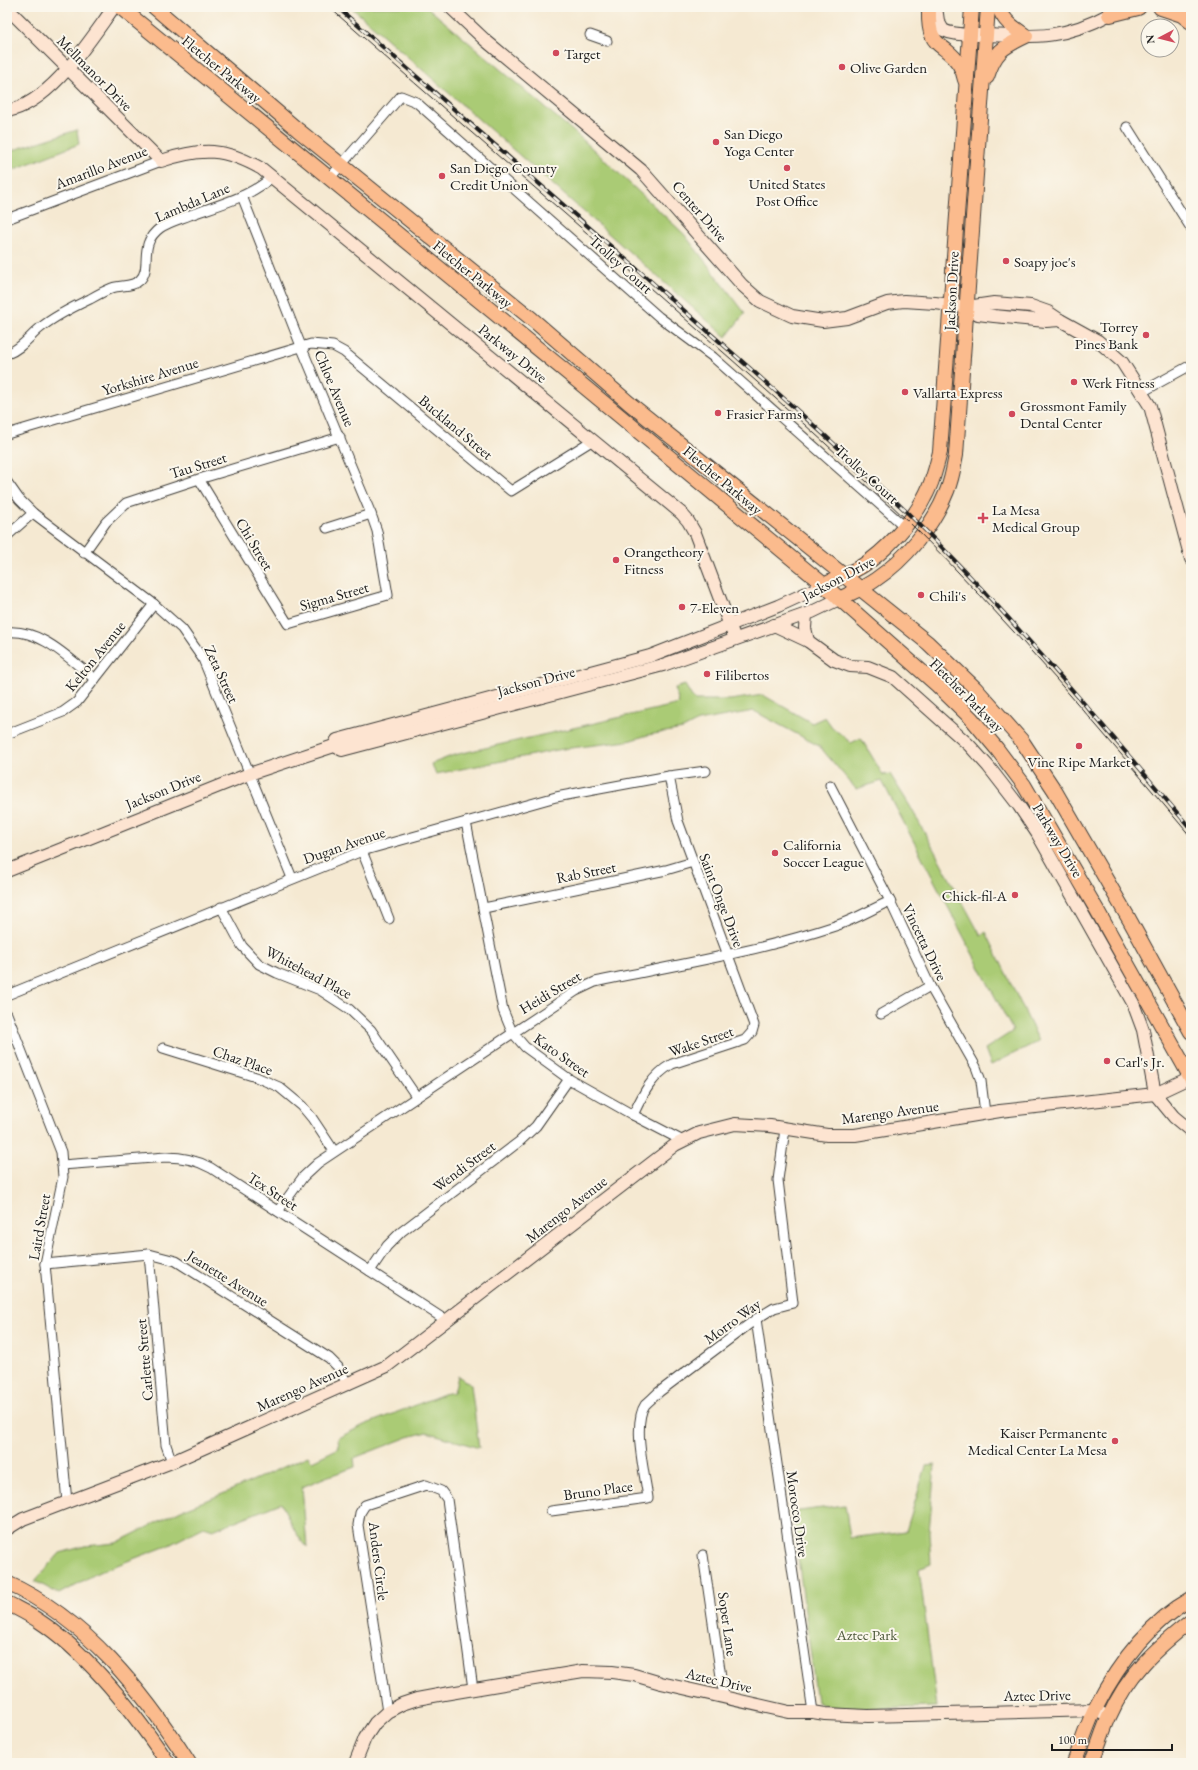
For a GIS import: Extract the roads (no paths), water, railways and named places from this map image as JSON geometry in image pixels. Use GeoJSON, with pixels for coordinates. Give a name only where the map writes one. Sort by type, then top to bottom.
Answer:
{"type":"FeatureCollection","features":[{"type":"Feature","properties":{"kind":"highway"},"geometry":{"type":"LineString","coordinates":[[1114,10],[1138,7]]}},
{"type":"Feature","properties":{"kind":"highway"},"geometry":{"type":"LineString","coordinates":[[1161,7],[1182,14],[1191,21]]}},
{"type":"Feature","properties":{"kind":"main road","name":"Fletcher Parkway"},"geometry":{"type":"LineString","coordinates":[[120,7],[329,179],[570,374],[824,585],[937,685],[971,718],[1024,785],[1097,910],[1191,1077]]}},
{"type":"Feature","properties":{"kind":"main road","name":"Fletcher Parkway"},"geometry":{"type":"LineString","coordinates":[[154,7],[298,130],[532,319],[629,403],[928,643],[978,692],[1022,742],[1055,791],[1129,919],[1191,1032]]}},
{"type":"Feature","properties":{"kind":"main road"},"geometry":{"type":"LineString","coordinates":[[929,7],[929,25],[932,37],[960,66],[966,83]]}},
{"type":"Feature","properties":{"kind":"main road","name":"Jackson Drive"},"geometry":{"type":"LineString","coordinates":[[824,585],[863,565],[898,535],[924,499],[940,452],[972,7]]}},
{"type":"Feature","properties":{"kind":"main road","name":"Jackson Drive"},"geometry":{"type":"LineString","coordinates":[[839,599],[874,581],[893,567],[910,550],[940,508],[948,489],[956,455],[988,7]]}},
{"type":"Feature","properties":{"kind":"main road"},"geometry":{"type":"LineString","coordinates":[[999,7],[1003,18],[1026,36]]}},
{"type":"Feature","properties":{"kind":"main road"},"geometry":{"type":"LineString","coordinates":[[981,96],[990,67],[996,56],[1008,44],[1026,36]]}},
{"type":"Feature","properties":{"kind":"main road"},"geometry":{"type":"LineString","coordinates":[[963,124],[969,147],[968,174],[969,177],[976,179]]}},
{"type":"Feature","properties":{"kind":"main road"},"geometry":{"type":"LineString","coordinates":[[7,1583],[50,1606],[81,1632],[121,1672],[165,1726],[189,1763]]}},
{"type":"Feature","properties":{"kind":"main road"},"geometry":{"type":"LineString","coordinates":[[1074,1763],[1095,1710],[1121,1664],[1149,1632],[1180,1605],[1191,1599]]}},
{"type":"Feature","properties":{"kind":"main road"},"geometry":{"type":"LineString","coordinates":[[7,1603],[39,1621],[94,1669],[150,1736],[168,1763]]}},
{"type":"Feature","properties":{"kind":"main road"},"geometry":{"type":"LineString","coordinates":[[53,1632],[64,1618]]}},
{"type":"Feature","properties":{"kind":"main road"},"geometry":{"type":"LineString","coordinates":[[1091,1763],[1109,1717],[1137,1669],[1162,1643],[1191,1621]]}},
{"type":"Feature","properties":{"kind":"street"},"geometry":{"type":"LineString","coordinates":[[7,111],[17,109],[33,101],[67,68],[114,7]]}},
{"type":"Feature","properties":{"kind":"street","name":"Center Drive"},"geometry":{"type":"LineString","coordinates":[[450,7],[485,40],[641,170],[742,285],[760,301],[792,316],[823,321],[847,318],[887,303],[904,301],[967,307],[994,303],[1031,306],[1048,312],[1098,341],[1122,362],[1150,406],[1191,559]]}},
{"type":"Feature","properties":{"kind":"street"},"geometry":{"type":"LineString","coordinates":[[936,7],[938,21],[943,30],[949,33],[1026,36],[1047,36],[1070,32],[1094,23],[1114,10]]}},
{"type":"Feature","properties":{"kind":"street"},"geometry":{"type":"LineString","coordinates":[[942,7],[945,16],[952,25],[970,34]]}},
{"type":"Feature","properties":{"kind":"street","name":"Mellmanor Drive"},"geometry":{"type":"LineString","coordinates":[[7,8],[161,161]]}},
{"type":"Feature","properties":{"kind":"street"},"geometry":{"type":"LineString","coordinates":[[590,35],[607,41]]}},
{"type":"Feature","properties":{"kind":"street","name":"Trolley Court"},"geometry":{"type":"LineString","coordinates":[[329,179],[401,96],[416,102],[659,317],[713,357],[904,526]]}},
{"type":"Feature","properties":{"kind":"street"},"geometry":{"type":"LineString","coordinates":[[1127,127],[1191,228]]}},
{"type":"Feature","properties":{"kind":"street","name":"Amarillo Avenue"},"geometry":{"type":"LineString","coordinates":[[7,219],[184,153],[208,152]]}},
{"type":"Feature","properties":{"kind":"street","name":"Parkway Drive"},"geometry":{"type":"LineString","coordinates":[[208,152],[226,153],[245,160],[272,177],[681,513],[695,533],[735,639]]}},
{"type":"Feature","properties":{"kind":"street","name":"Lambda Lane"},"geometry":{"type":"LineString","coordinates":[[7,354],[23,344],[40,328],[90,299],[112,288],[134,284],[140,280],[146,269],[145,254],[148,242],[161,228],[242,196],[265,183],[272,177]]}},
{"type":"Feature","properties":{"kind":"street","name":"Chloe Avenue"},"geometry":{"type":"LineString","coordinates":[[242,196],[301,346],[371,514],[377,531],[388,595]]}},
{"type":"Feature","properties":{"kind":"street","name":"Buckland Street"},"geometry":{"type":"LineString","coordinates":[[301,346],[311,344],[333,346],[344,352],[511,491],[593,440]]}},
{"type":"Feature","properties":{"kind":"street","name":"Yorkshire Avenue"},"geometry":{"type":"LineString","coordinates":[[7,434],[301,346]]}},
{"type":"Feature","properties":{"kind":"street"},"geometry":{"type":"LineString","coordinates":[[1143,393],[1191,365]]}},
{"type":"Feature","properties":{"kind":"street","name":"Tau Street"},"geometry":{"type":"LineString","coordinates":[[84,552],[106,522],[126,503],[199,479],[340,437]]}},
{"type":"Feature","properties":{"kind":"street","name":"Chi Street"},"geometry":{"type":"LineString","coordinates":[[199,479],[288,624]]}},
{"type":"Feature","properties":{"kind":"street","name":"Zeta Street"},"geometry":{"type":"LineString","coordinates":[[7,482],[19,499],[33,513],[154,604],[182,629],[203,660],[292,878]]}},
{"type":"Feature","properties":{"kind":"street"},"geometry":{"type":"LineString","coordinates":[[7,536],[33,513]]}},
{"type":"Feature","properties":{"kind":"street"},"geometry":{"type":"LineString","coordinates":[[327,528],[371,514]]}},
{"type":"Feature","properties":{"kind":"street","name":"Jackson Drive"},"geometry":{"type":"LineString","coordinates":[[334,746],[337,740],[650,656],[778,606],[824,585]]}},
{"type":"Feature","properties":{"kind":"street","name":"Sigma Street"},"geometry":{"type":"LineString","coordinates":[[288,624],[388,595]]}},
{"type":"Feature","properties":{"kind":"street","name":"Jackson Drive"},"geometry":{"type":"LineString","coordinates":[[7,871],[249,774],[334,746],[342,750],[663,665],[806,615],[839,599]]}},
{"type":"Feature","properties":{"kind":"street","name":"Kelton Avenue"},"geometry":{"type":"LineString","coordinates":[[7,734],[63,712],[77,702],[154,604]]}},
{"type":"Feature","properties":{"kind":"street"},"geometry":{"type":"LineString","coordinates":[[806,615],[805,628],[808,641]]}},
{"type":"Feature","properties":{"kind":"street","name":"Parkway Drive"},"geometry":{"type":"LineString","coordinates":[[774,625],[808,641],[834,660],[850,666],[868,667],[893,677],[969,745],[988,766],[1019,806],[1037,833],[1133,1003],[1143,1030],[1155,1094],[1174,1117],[1191,1131]]}},
{"type":"Feature","properties":{"kind":"street"},"geometry":{"type":"LineString","coordinates":[[7,632],[26,634],[41,639],[95,679]]}},
{"type":"Feature","properties":{"kind":"street","name":"Dugan Avenue"},"geometry":{"type":"LineString","coordinates":[[7,995],[292,878],[362,851],[556,797],[670,776],[706,771]]}},
{"type":"Feature","properties":{"kind":"street","name":"Saint Onge Drive"},"geometry":{"type":"LineString","coordinates":[[670,776],[678,821],[754,1025],[752,1032]]}},
{"type":"Feature","properties":{"kind":"street","name":"Vincetta Drive"},"geometry":{"type":"LineString","coordinates":[[830,785],[890,901],[930,986],[976,1067],[980,1081],[985,1114]]}},
{"type":"Feature","properties":{"kind":"street","name":"Kato Street"},"geometry":{"type":"LineString","coordinates":[[466,822],[503,1010],[512,1032],[525,1047],[569,1079],[683,1141]]}},
{"type":"Feature","properties":{"kind":"street"},"geometry":{"type":"LineString","coordinates":[[362,851],[389,919]]}},
{"type":"Feature","properties":{"kind":"street","name":"Rab Street"},"geometry":{"type":"LineString","coordinates":[[484,908],[666,870],[693,862]]}},
{"type":"Feature","properties":{"kind":"street","name":"Heidi Street"},"geometry":{"type":"LineString","coordinates":[[278,1211],[303,1176],[334,1151],[576,991],[595,982],[785,941],[836,926],[890,901]]}},
{"type":"Feature","properties":{"kind":"street","name":"Whitehead Place"},"geometry":{"type":"LineString","coordinates":[[221,907],[242,946],[260,964],[277,973],[320,990],[349,1009],[371,1030],[416,1096]]}},
{"type":"Feature","properties":{"kind":"street"},"geometry":{"type":"LineString","coordinates":[[881,1014],[930,986]]}},
{"type":"Feature","properties":{"kind":"street","name":"Laird Street"},"geometry":{"type":"LineString","coordinates":[[7,1014],[60,1152],[62,1164],[63,1177],[45,1264],[67,1502]]}},
{"type":"Feature","properties":{"kind":"street","name":"Wake Street"},"geometry":{"type":"LineString","coordinates":[[633,1115],[645,1090],[663,1069],[672,1064],[745,1040],[752,1032]]}},
{"type":"Feature","properties":{"kind":"street","name":"Chaz Place"},"geometry":{"type":"LineString","coordinates":[[163,1048],[256,1077],[279,1087],[305,1110],[334,1151]]}},
{"type":"Feature","properties":{"kind":"street","name":"Marengo Avenue"},"geometry":{"type":"LineString","coordinates":[[7,1529],[23,1519],[172,1462],[348,1385],[387,1366],[675,1146],[699,1133],[735,1124],[760,1125],[828,1135],[855,1135],[985,1114],[1073,1102],[1155,1094],[1191,1077]]}},
{"type":"Feature","properties":{"kind":"street","name":"Wendi Street"},"geometry":{"type":"LineString","coordinates":[[370,1271],[388,1246],[402,1232],[520,1141],[536,1126],[569,1079]]}},
{"type":"Feature","properties":{"kind":"street","name":"Morro Way"},"geometry":{"type":"LineString","coordinates":[[648,1498],[639,1435],[639,1421],[645,1406],[659,1392],[756,1319],[774,1308],[793,1302],[778,1180],[785,1129]]}},
{"type":"Feature","properties":{"kind":"street","name":"Tex Street"},"geometry":{"type":"LineString","coordinates":[[62,1164],[166,1157],[188,1159],[211,1168],[447,1321]]}},
{"type":"Feature","properties":{"kind":"street","name":"Jeanette Avenue"},"geometry":{"type":"LineString","coordinates":[[45,1264],[149,1254],[176,1261],[329,1358],[338,1367],[348,1385]]}},
{"type":"Feature","properties":{"kind":"street","name":"Carlette Street"},"geometry":{"type":"LineString","coordinates":[[149,1254],[166,1445],[172,1462]]}},
{"type":"Feature","properties":{"kind":"street","name":"Morocco Drive"},"geometry":{"type":"LineString","coordinates":[[756,1319],[812,1712]]}},
{"type":"Feature","properties":{"kind":"street","name":"Anders Circle"},"geometry":{"type":"LineString","coordinates":[[387,1712],[358,1525],[359,1517],[365,1505],[426,1485],[440,1491],[449,1504],[453,1550],[473,1689]]}},
{"type":"Feature","properties":{"kind":"street","name":"Bruno Place"},"geometry":{"type":"LineString","coordinates":[[551,1511],[648,1498]]}},
{"type":"Feature","properties":{"kind":"street","name":"Soper Lane"},"geometry":{"type":"LineString","coordinates":[[703,1555],[724,1698]]}},
{"type":"Feature","properties":{"kind":"street","name":"Aztec Drive"},"geometry":{"type":"LineString","coordinates":[[355,1763],[370,1730],[387,1712],[402,1704],[417,1699],[583,1671],[612,1672],[634,1676],[789,1712],[868,1716],[1095,1710],[1109,1717]]}},
{"type":"Feature","properties":{"kind":"tram line"},"geometry":{"type":"LineString","coordinates":[[329,7],[764,388],[910,523],[1019,638],[1089,717],[1191,837]]}},
{"type":"Feature","properties":{"kind":"railway"},"geometry":{"type":"LineString","coordinates":[[337,7],[779,394],[883,489],[953,559],[1023,634],[1091,711],[1191,829]]}},
{"type":"Feature","properties":{"kind":"place","name":"Target"},"geometry":{"type":"Point","coordinates":[556,53]}},
{"type":"Feature","properties":{"kind":"place","name":"Olive Garden"},"geometry":{"type":"Point","coordinates":[842,67]}},
{"type":"Feature","properties":{"kind":"place","name":"San Diego Yoga Center"},"geometry":{"type":"Point","coordinates":[716,142]}},
{"type":"Feature","properties":{"kind":"place","name":"United States Post Office"},"geometry":{"type":"Point","coordinates":[787,168]}},
{"type":"Feature","properties":{"kind":"place","name":"San Diego County Credit Union"},"geometry":{"type":"Point","coordinates":[442,176]}},
{"type":"Feature","properties":{"kind":"place","name":"Soapy joe's"},"geometry":{"type":"Point","coordinates":[1006,261]}},
{"type":"Feature","properties":{"kind":"place","name":"Torrey Pines Bank"},"geometry":{"type":"Point","coordinates":[1146,335]}},
{"type":"Feature","properties":{"kind":"place","name":"Werk Fitness"},"geometry":{"type":"Point","coordinates":[1074,382]}},
{"type":"Feature","properties":{"kind":"place","name":"Vallarta Express"},"geometry":{"type":"Point","coordinates":[905,392]}},
{"type":"Feature","properties":{"kind":"place","name":"Frasier Farms"},"geometry":{"type":"Point","coordinates":[718,413]}},
{"type":"Feature","properties":{"kind":"place","name":"Grossmont Family Dental Center"},"geometry":{"type":"Point","coordinates":[1012,414]}},
{"type":"Feature","properties":{"kind":"place","name":"La Mesa Medical Group"},"geometry":{"type":"Point","coordinates":[983,518]}},
{"type":"Feature","properties":{"kind":"place","name":"Orangetheory Fitness"},"geometry":{"type":"Point","coordinates":[616,560]}},
{"type":"Feature","properties":{"kind":"place","name":"Chili's"},"geometry":{"type":"Point","coordinates":[921,595]}},
{"type":"Feature","properties":{"kind":"place","name":"7-Eleven"},"geometry":{"type":"Point","coordinates":[682,607]}},
{"type":"Feature","properties":{"kind":"place","name":"Filibertos"},"geometry":{"type":"Point","coordinates":[707,674]}},
{"type":"Feature","properties":{"kind":"place","name":"Vine Ripe Market"},"geometry":{"type":"Point","coordinates":[1079,746]}},
{"type":"Feature","properties":{"kind":"place","name":"California Soccer League"},"geometry":{"type":"Point","coordinates":[775,853]}},
{"type":"Feature","properties":{"kind":"place","name":"Chick-fil-A"},"geometry":{"type":"Point","coordinates":[1015,895]}},
{"type":"Feature","properties":{"kind":"place","name":"Carl's Jr."},"geometry":{"type":"Point","coordinates":[1107,1061]}},
{"type":"Feature","properties":{"kind":"place","name":"Kaiser Permanente Medical Center La Mesa"},"geometry":{"type":"Point","coordinates":[1115,1441]}},
{"type":"Feature","properties":{"kind":"park label","name":"Aztec Park"},"geometry":{"type":"Point","coordinates":[867,1634]}}]}
